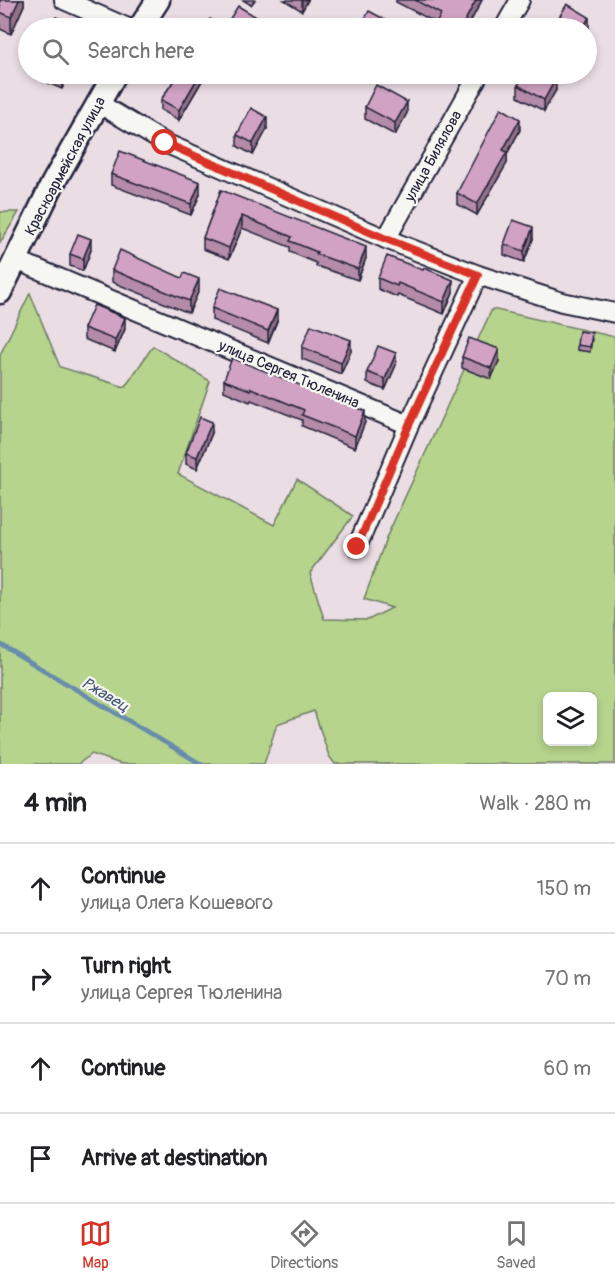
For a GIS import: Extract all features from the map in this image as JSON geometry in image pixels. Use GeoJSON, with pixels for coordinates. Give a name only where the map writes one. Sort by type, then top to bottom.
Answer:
{"type":"FeatureCollection","features":[{"type":"Feature","properties":{"kind":"street"},"geometry":{"type":"LineString","coordinates":[[64,0],[105,18]]}},
{"type":"Feature","properties":{"kind":"street"},"geometry":{"type":"LineString","coordinates":[[146,18],[158,0]]}},
{"type":"Feature","properties":{"kind":"street"},"geometry":{"type":"LineString","coordinates":[[510,18],[520,0]]}},
{"type":"Feature","properties":{"kind":"street","name":"Красноармейская улица"},"geometry":{"type":"LineString","coordinates":[[0,292],[53,183],[109,84]]}},
{"type":"Feature","properties":{"kind":"street","name":"улица Билялова"},"geometry":{"type":"LineString","coordinates":[[386,239],[473,84]]}},
{"type":"Feature","properties":{"kind":"street"},"geometry":{"type":"LineString","coordinates":[[98,103],[165,143],[386,239],[478,275],[562,302],[615,313]]}},
{"type":"Feature","properties":{"kind":"street","name":"улица Сергея Тюленина"},"geometry":{"type":"LineString","coordinates":[[16,260],[409,425]]}},
{"type":"Feature","properties":{"kind":"street"},"geometry":{"type":"LineString","coordinates":[[357,547],[409,425],[478,275]]}},
{"type":"Feature","properties":{"kind":"green space"},"geometry":{"type":"Polygon","coordinates":[[[0,212],[19,212],[0,243],[0,212]]]}},
{"type":"Feature","properties":{"kind":"green space"},"geometry":{"type":"Polygon","coordinates":[[[30,293],[60,367],[125,387],[153,346],[210,381],[178,474],[274,525],[297,479],[353,516],[310,573],[324,619],[368,620],[392,608],[364,599],[387,536],[492,309],[615,337],[615,764],[335,764],[329,756],[314,711],[277,724],[264,764],[121,764],[92,754],[78,764],[0,764],[0,355],[30,293]]]}},
{"type":"Feature","properties":{"kind":"building"},"geometry":{"type":"Polygon","coordinates":[[[0,0],[19,0],[11,17],[0,12],[0,0]]]}},
{"type":"Feature","properties":{"kind":"building"},"geometry":{"type":"Polygon","coordinates":[[[415,0],[476,0],[466,18],[439,18],[441,14],[415,0]]]}},
{"type":"Feature","properties":{"kind":"building"},"geometry":{"type":"Polygon","coordinates":[[[567,4],[589,17],[588,18],[559,18],[567,4]]]}},
{"type":"Feature","properties":{"kind":"building"},"geometry":{"type":"Polygon","coordinates":[[[238,6],[258,18],[230,18],[238,6]]]}},
{"type":"Feature","properties":{"kind":"building"},"geometry":{"type":"Polygon","coordinates":[[[369,11],[382,18],[365,18],[369,11]]]}},
{"type":"Feature","properties":{"kind":"building"},"geometry":{"type":"Polygon","coordinates":[[[171,84],[194,84],[179,110],[161,100],[171,84]]]}},
{"type":"Feature","properties":{"kind":"building"},"geometry":{"type":"Polygon","coordinates":[[[519,84],[553,84],[544,100],[519,84]]]}},
{"type":"Feature","properties":{"kind":"building"},"geometry":{"type":"Polygon","coordinates":[[[376,85],[407,102],[395,123],[365,107],[376,85]]]}},
{"type":"Feature","properties":{"kind":"building"},"geometry":{"type":"Polygon","coordinates":[[[251,108],[267,117],[253,143],[237,135],[251,108]]]}},
{"type":"Feature","properties":{"kind":"building"},"geometry":{"type":"Polygon","coordinates":[[[501,108],[520,119],[503,150],[507,152],[477,204],[457,193],[501,108]]]}},
{"type":"Feature","properties":{"kind":"building"},"geometry":{"type":"Polygon","coordinates":[[[120,151],[200,182],[191,204],[111,174],[120,151]]]}},
{"type":"Feature","properties":{"kind":"building"},"geometry":{"type":"Polygon","coordinates":[[[221,190],[366,247],[358,269],[316,254],[317,252],[290,241],[292,237],[242,216],[229,248],[203,238],[221,190]]]}},
{"type":"Feature","properties":{"kind":"building"},"geometry":{"type":"Polygon","coordinates":[[[513,220],[533,227],[524,251],[504,244],[513,220]]]}},
{"type":"Feature","properties":{"kind":"building"},"geometry":{"type":"Polygon","coordinates":[[[78,234],[91,239],[83,259],[70,254],[78,234]]]}},
{"type":"Feature","properties":{"kind":"building"},"geometry":{"type":"Polygon","coordinates":[[[120,250],[182,278],[184,273],[199,279],[189,301],[112,270],[120,250]]]}},
{"type":"Feature","properties":{"kind":"building"},"geometry":{"type":"Polygon","coordinates":[[[387,256],[453,280],[444,302],[398,283],[397,286],[378,278],[387,256]]]}},
{"type":"Feature","properties":{"kind":"building"},"geometry":{"type":"Polygon","coordinates":[[[220,288],[277,310],[268,331],[212,308],[220,288]]]}},
{"type":"Feature","properties":{"kind":"building"},"geometry":{"type":"Polygon","coordinates":[[[94,305],[125,318],[115,340],[84,328],[94,305]]]}},
{"type":"Feature","properties":{"kind":"building"},"geometry":{"type":"Polygon","coordinates":[[[311,325],[351,340],[341,363],[302,347],[311,325]]]}},
{"type":"Feature","properties":{"kind":"building"},"geometry":{"type":"Polygon","coordinates":[[[579,331],[592,333],[590,347],[577,345],[579,331]]]}},
{"type":"Feature","properties":{"kind":"building"},"geometry":{"type":"Polygon","coordinates":[[[469,338],[499,349],[491,368],[462,357],[469,338]]]}},
{"type":"Feature","properties":{"kind":"building"},"geometry":{"type":"Polygon","coordinates":[[[378,346],[396,353],[385,379],[367,372],[378,346]]]}},
{"type":"Feature","properties":{"kind":"building"},"geometry":{"type":"Polygon","coordinates":[[[232,358],[365,411],[355,436],[302,415],[304,410],[251,388],[250,390],[224,380],[232,358]]]}},
{"type":"Feature","properties":{"kind":"building"},"geometry":{"type":"Polygon","coordinates":[[[200,417],[212,422],[197,457],[186,453],[200,417]]]}},
{"type":"Feature","properties":{"kind":"waterway","name":"Ржавец"},"geometry":{"type":"LineString","coordinates":[[0,644],[201,764]]}},
{"type":"Feature","properties":{"kind":"route"},"geometry":{"type":"LineString","coordinates":[[165,143],[386,239],[478,275],[409,425],[357,547]]}}]}
